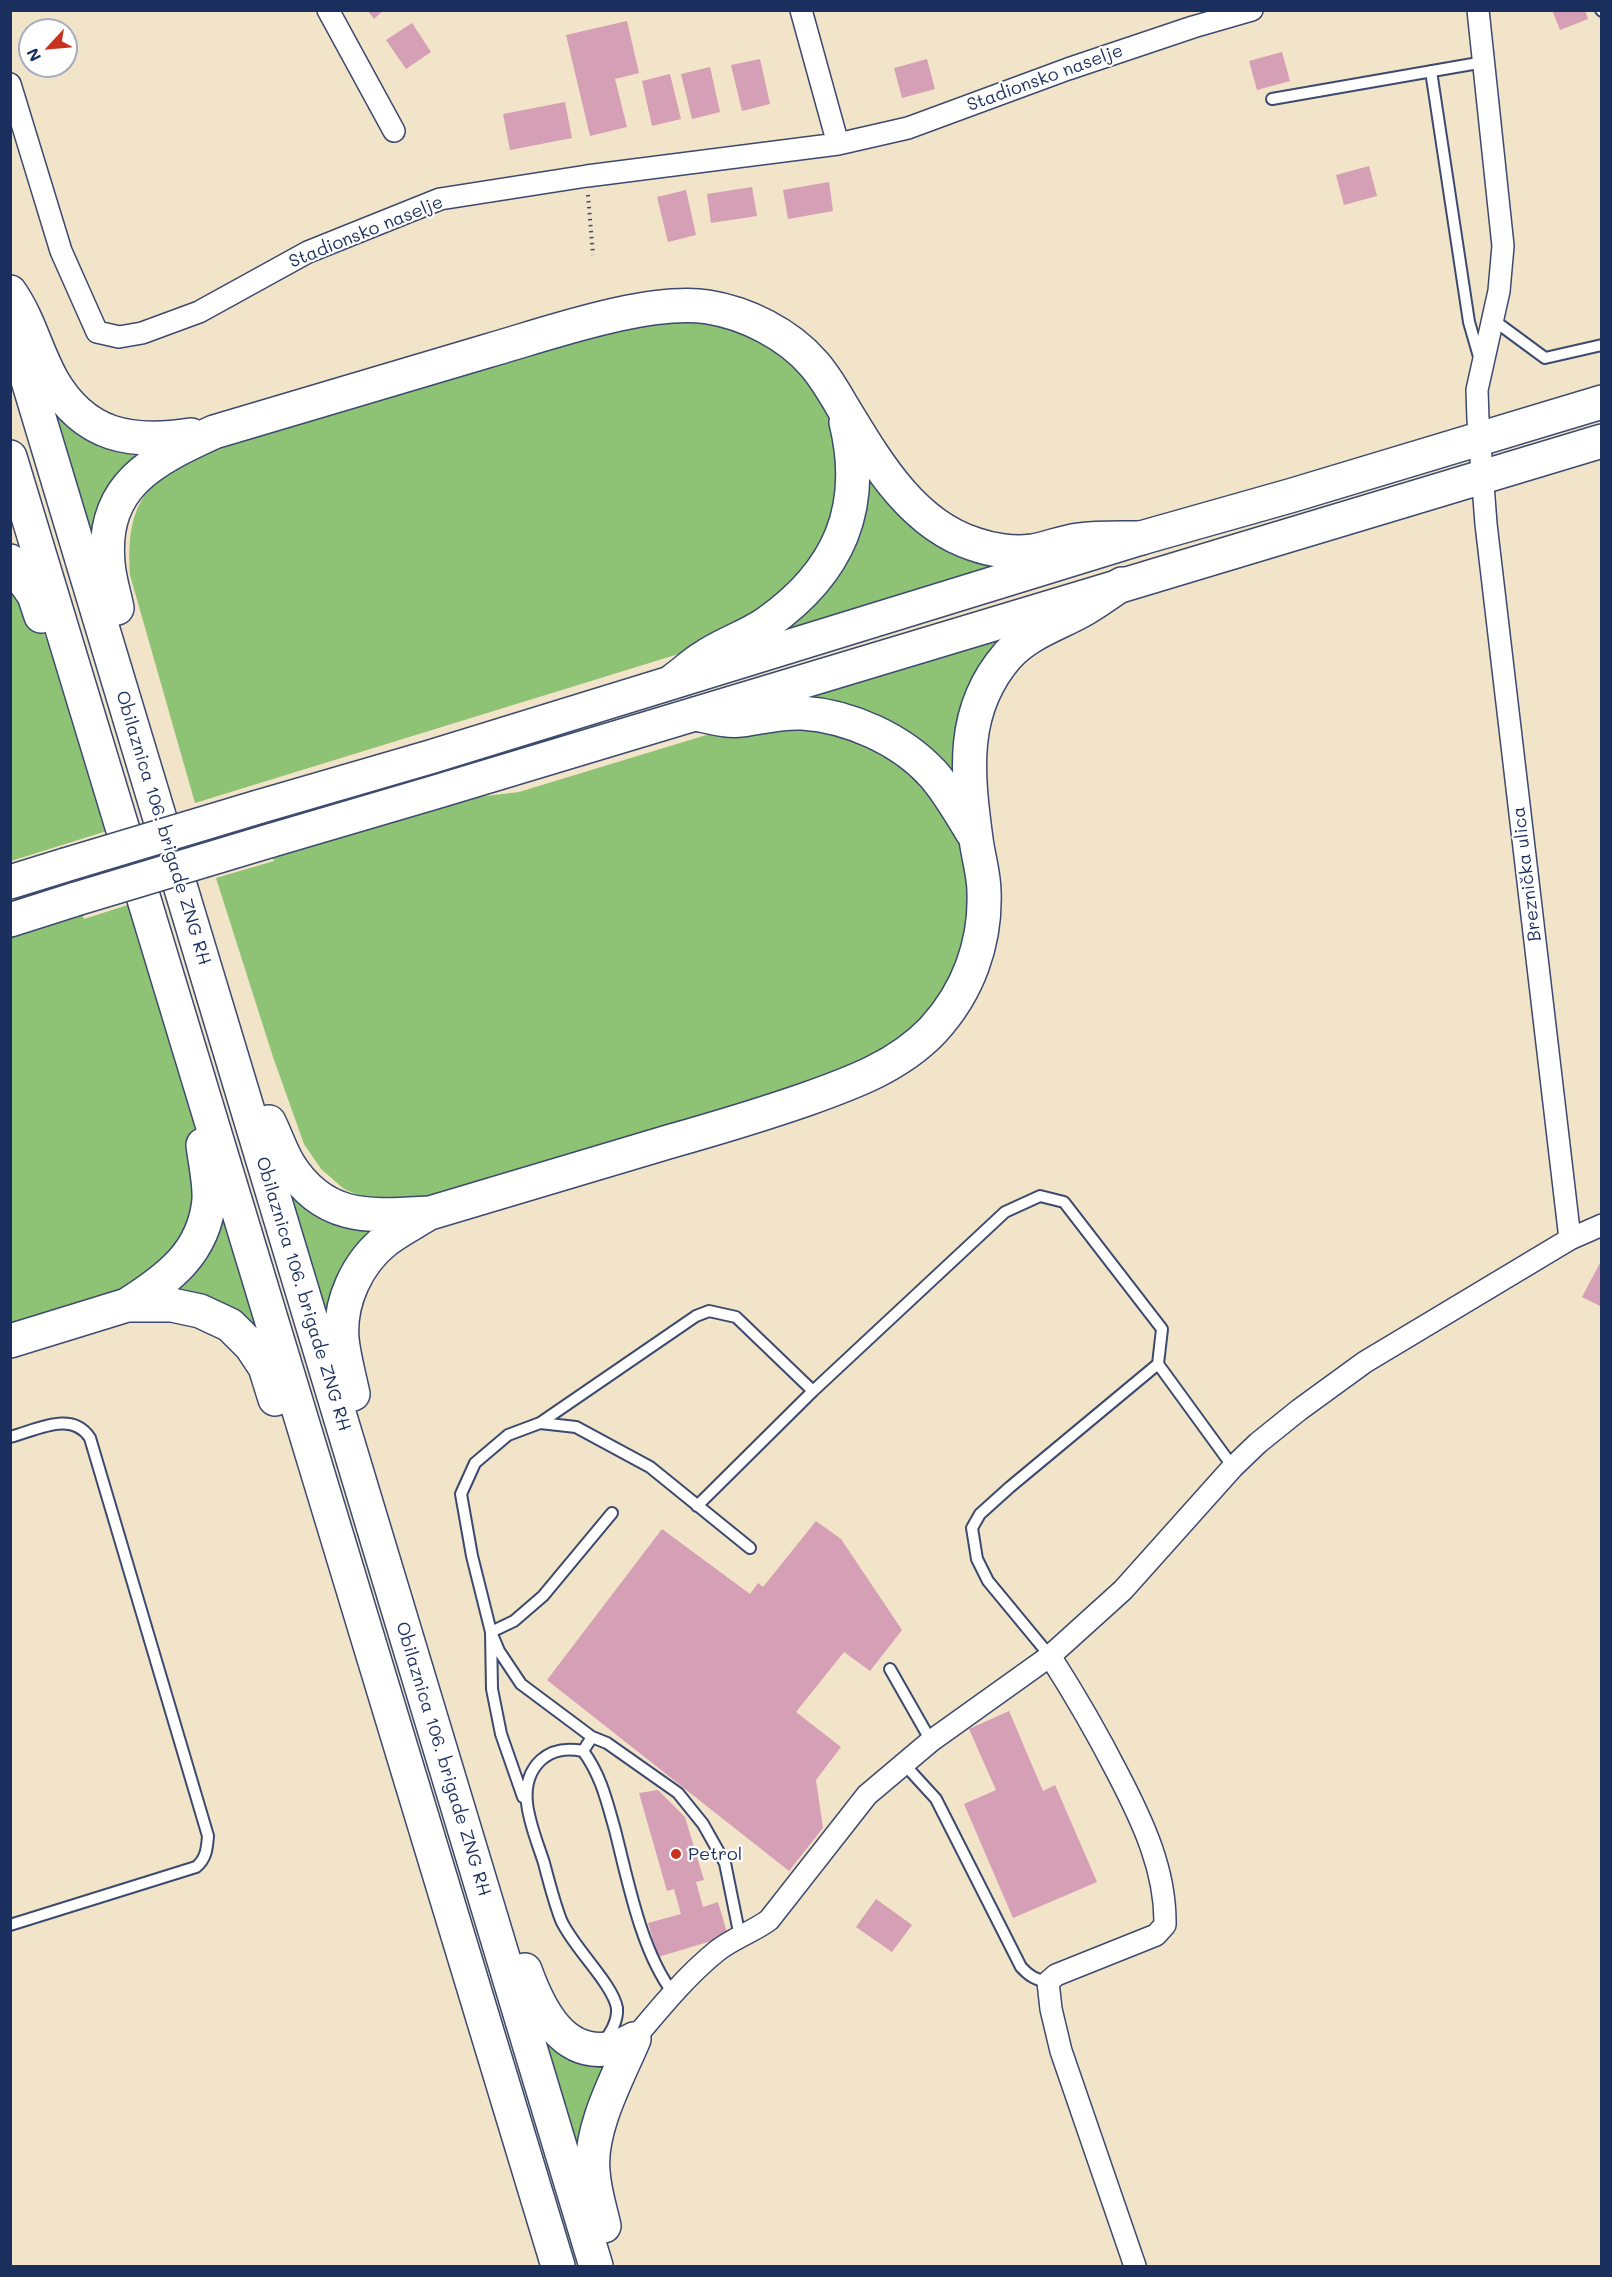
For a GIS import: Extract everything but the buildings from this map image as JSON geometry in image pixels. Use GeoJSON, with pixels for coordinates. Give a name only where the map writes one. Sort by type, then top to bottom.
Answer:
{"type":"FeatureCollection","features":[{"type":"Feature","properties":{"kind":"main road"},"geometry":{"type":"LineString","coordinates":[[10,292],[29,326],[51,379],[66,400],[86,419],[108,432],[133,439],[161,440],[214,432],[618,315],[672,307],[706,307],[735,314],[760,324],[789,341],[812,361],[829,382],[902,495],[950,533],[974,544],[1001,550],[1029,552],[1075,540],[1141,538]]}},
{"type":"Feature","properties":{"kind":"main road","name":"Obilaznica 106. brigade ZNG RH"},"geometry":{"type":"LineString","coordinates":[[10,321],[596,2266]]}},
{"type":"Feature","properties":{"kind":"main road"},"geometry":{"type":"LineString","coordinates":[[10,882],[1141,538],[1602,402]]}},
{"type":"Feature","properties":{"kind":"main road"},"geometry":{"type":"LineString","coordinates":[[674,680],[703,658],[746,637],[767,623],[802,596],[822,571],[840,541],[854,483],[853,451],[842,405]]}},
{"type":"Feature","properties":{"kind":"main road"},"geometry":{"type":"LineString","coordinates":[[119,682],[122,653],[121,632],[108,564],[108,534],[116,508],[130,483],[145,469],[168,453],[214,432]]}},
{"type":"Feature","properties":{"kind":"main road"},"geometry":{"type":"LineString","coordinates":[[10,920],[1482,475],[1602,441]]}},
{"type":"Feature","properties":{"kind":"main road","name":"Obilaznica 106. brigade ZNG RH"},"geometry":{"type":"LineString","coordinates":[[10,457],[558,2266]]}},
{"type":"Feature","properties":{"kind":"main road"},"geometry":{"type":"LineString","coordinates":[[10,561],[34,595],[42,620],[81,688]]}},
{"type":"Feature","properties":{"kind":"main road"},"geometry":{"type":"LineString","coordinates":[[233,1059],[258,1097],[289,1164],[307,1187],[332,1205],[360,1215],[382,1216],[430,1213],[765,1114],[855,1082],[884,1067],[909,1051],[932,1031],[953,1006],[968,978],[978,950],[984,918],[984,890],[968,766],[970,732],[978,702],[994,672],[1029,636],[1087,608],[1122,584]]}},
{"type":"Feature","properties":{"kind":"main road"},"geometry":{"type":"LineString","coordinates":[[696,714],[741,720],[765,714],[802,713],[858,726],[912,755],[933,775],[976,838]]}},
{"type":"Feature","properties":{"kind":"main road"},"geometry":{"type":"LineString","coordinates":[[10,1341],[128,1305],[161,1283],[193,1250],[202,1230],[209,1199],[200,1121],[198,1077]]}},
{"type":"Feature","properties":{"kind":"main road"},"geometry":{"type":"LineString","coordinates":[[354,1465],[356,1421],[342,1337],[342,1316],[353,1283],[364,1263],[386,1241],[430,1213]]}},
{"type":"Feature","properties":{"kind":"main road"},"geometry":{"type":"LineString","coordinates":[[128,1305],[172,1305],[200,1311],[230,1325],[251,1346],[265,1367],[281,1415],[296,1445],[318,1473]]}},
{"type":"Feature","properties":{"kind":"main road"},"geometry":{"type":"LineString","coordinates":[[480,1882],[512,1934],[544,2013],[560,2034],[576,2045],[594,2049],[614,2048],[634,2039]]}},
{"type":"Feature","properties":{"kind":"main road"},"geometry":{"type":"LineString","coordinates":[[614,2266],[592,2170],[595,2140],[634,2039]]}},
{"type":"Feature","properties":{"kind":"street"},"geometry":{"type":"LineString","coordinates":[[328,10],[394,131]]}},
{"type":"Feature","properties":{"kind":"street"},"geometry":{"type":"LineString","coordinates":[[801,10],[838,144]]}},
{"type":"Feature","properties":{"kind":"street","name":"Stadionsko naselje"},"geometry":{"type":"LineString","coordinates":[[10,84],[61,251],[98,332],[119,337],[142,333],[199,312],[308,252],[440,199],[587,176],[838,144],[908,128],[1078,65],[1252,10]]}},
{"type":"Feature","properties":{"kind":"street"},"geometry":{"type":"LineString","coordinates":[[1478,10],[1503,246],[1499,291],[1477,390],[1479,438]]}},
{"type":"Feature","properties":{"kind":"street","name":"Breznička ulica"},"geometry":{"type":"LineString","coordinates":[[1479,438],[1486,524],[1570,1239]]}},
{"type":"Feature","properties":{"kind":"street"},"geometry":{"type":"LineString","coordinates":[[634,2039],[705,1961],[740,1936],[769,1920],[867,1795],[931,1741],[1050,1656],[1123,1590],[1233,1467],[1258,1443],[1365,1362],[1570,1239],[1602,1226]]}},
{"type":"Feature","properties":{"kind":"street"},"geometry":{"type":"LineString","coordinates":[[1050,1656],[1090,1719],[1143,1822],[1161,1877],[1165,1905],[1165,1925],[1156,1935],[1056,1975],[1048,1982],[1051,2009],[1061,2051],[1135,2266]]}},
{"type":"Feature","properties":{"kind":"lane"},"geometry":{"type":"LineString","coordinates":[[1272,99],[1484,62]]}},
{"type":"Feature","properties":{"kind":"lane"},"geometry":{"type":"LineString","coordinates":[[1431,71],[1469,322],[1482,366]]}},
{"type":"Feature","properties":{"kind":"lane"},"geometry":{"type":"LineString","coordinates":[[1492,319],[1545,358],[1602,345]]}},
{"type":"Feature","properties":{"kind":"lane"},"geometry":{"type":"LineString","coordinates":[[698,1506],[813,1391],[1005,1212],[1040,1196],[1064,1202],[1162,1329],[1158,1364],[1233,1467]]}},
{"type":"Feature","properties":{"kind":"lane"},"geometry":{"type":"LineString","coordinates":[[740,1936],[725,1863],[703,1824],[678,1793],[608,1743],[592,1737],[521,1684],[499,1651],[491,1632],[472,1556],[461,1494],[475,1463],[508,1436],[540,1423],[696,1316],[709,1311],[736,1317],[813,1391]]}},
{"type":"Feature","properties":{"kind":"lane"},"geometry":{"type":"LineString","coordinates":[[1050,1656],[987,1581],[977,1559],[972,1528],[980,1514],[1010,1487],[1158,1364]]}},
{"type":"Feature","properties":{"kind":"lane"},"geometry":{"type":"LineString","coordinates":[[10,1437],[63,1423],[72,1423],[83,1428],[90,1438],[208,1836],[207,1851],[202,1862],[196,1867],[10,1925]]}},
{"type":"Feature","properties":{"kind":"lane"},"geometry":{"type":"LineString","coordinates":[[540,1423],[576,1427],[650,1467],[750,1548]]}},
{"type":"Feature","properties":{"kind":"lane"},"geometry":{"type":"LineString","coordinates":[[491,1632],[514,1621],[543,1596],[612,1513]]}},
{"type":"Feature","properties":{"kind":"lane"},"geometry":{"type":"LineString","coordinates":[[491,1632],[492,1689],[499,1723],[561,1921],[609,1990],[617,2008],[615,2023],[611,2031],[607,2038],[594,2049]]}},
{"type":"Feature","properties":{"kind":"lane"},"geometry":{"type":"LineString","coordinates":[[890,1669],[931,1741]]}},
{"type":"Feature","properties":{"kind":"lane"},"geometry":{"type":"LineString","coordinates":[[583,1751],[592,1737]]}},
{"type":"Feature","properties":{"kind":"lane"},"geometry":{"type":"LineString","coordinates":[[528,1812],[526,1788],[532,1769],[548,1754],[566,1748],[583,1751],[594,1766],[604,1791],[636,1910],[656,1965],[674,1993]]}},
{"type":"Feature","properties":{"kind":"lane"},"geometry":{"type":"LineString","coordinates":[[904,1764],[936,1799],[1021,1967],[1038,1981],[1048,1982]]}},
{"type":"Feature","properties":{"kind":"path"},"geometry":{"type":"LineString","coordinates":[[587,176],[593,255]]}},
{"type":"Feature","properties":{"kind":"green space"},"geometry":{"type":"Polygon","coordinates":[[[731,318],[822,383],[849,467],[817,568],[724,640],[195,803],[130,575],[129,551],[134,517],[144,496],[156,482],[192,453],[632,322],[731,318]]]}},
{"type":"Feature","properties":{"kind":"green space"},"geometry":{"type":"Polygon","coordinates":[[[47,403],[146,447],[96,539],[89,542],[47,403]]]}},
{"type":"Feature","properties":{"kind":"green space"},"geometry":{"type":"Polygon","coordinates":[[[864,461],[1001,568],[774,637],[864,461]]]}},
{"type":"Feature","properties":{"kind":"green space"},"geometry":{"type":"Polygon","coordinates":[[[10,572],[27,593],[66,685],[110,830],[11,861],[10,572]]]}},
{"type":"Feature","properties":{"kind":"green space"},"geometry":{"type":"Polygon","coordinates":[[[1014,630],[962,787],[793,695],[1014,630]]]}},
{"type":"Feature","properties":{"kind":"green space"},"geometry":{"type":"Polygon","coordinates":[[[792,720],[900,755],[968,837],[979,916],[941,1007],[879,1059],[434,1201],[375,1202],[344,1189],[321,1169],[304,1144],[273,1057],[216,878],[274,861],[272,853],[453,800],[519,792],[726,729],[792,720]]]}},
{"type":"Feature","properties":{"kind":"green space"},"geometry":{"type":"Polygon","coordinates":[[[131,904],[194,1119],[202,1194],[199,1219],[140,1288],[11,1328],[11,931],[80,910],[84,919],[131,904]]]}},
{"type":"Feature","properties":{"kind":"green space"},"geometry":{"type":"Polygon","coordinates":[[[282,1183],[381,1226],[325,1321],[282,1183]]]}},
{"type":"Feature","properties":{"kind":"green space"},"geometry":{"type":"Polygon","coordinates":[[[224,1205],[268,1343],[169,1300],[224,1205]]]}},
{"type":"Feature","properties":{"kind":"green space"},"geometry":{"type":"Polygon","coordinates":[[[543,2038],[615,2065],[578,2159],[543,2038]]]}},
{"type":"Feature","properties":{"kind":"place","name":"Petrol"},"geometry":{"type":"Point","coordinates":[676,1854]}}]}
